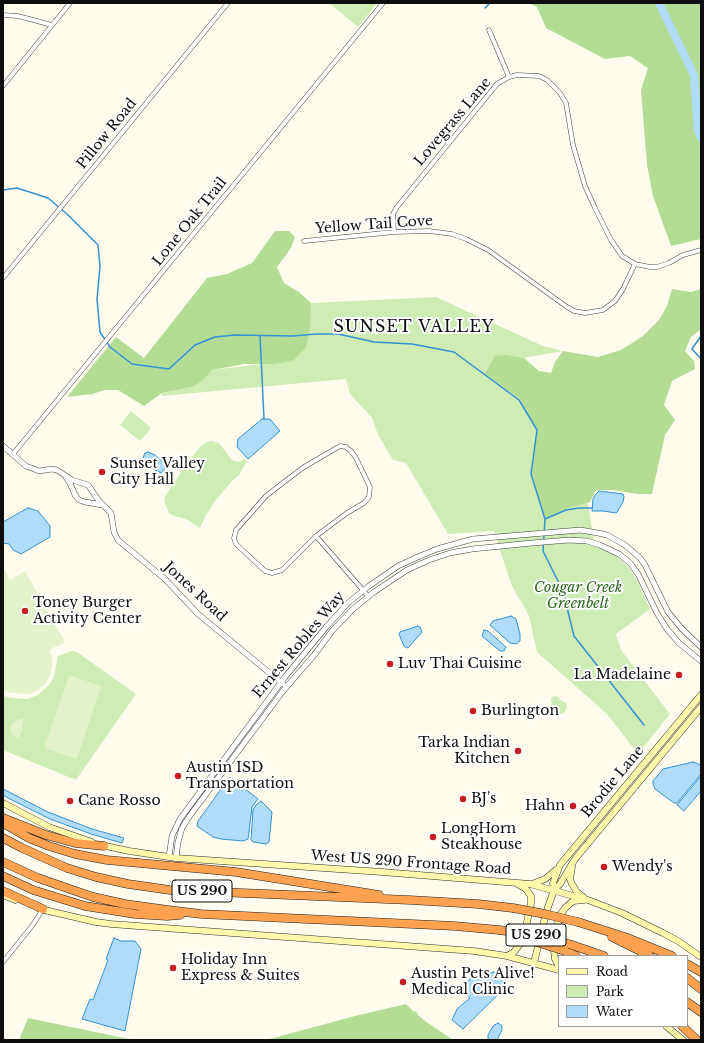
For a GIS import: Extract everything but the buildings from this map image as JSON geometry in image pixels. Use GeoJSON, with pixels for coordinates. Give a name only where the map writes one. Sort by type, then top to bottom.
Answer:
{"type":"FeatureCollection","features":[{"type":"Feature","properties":{"kind":"highway"},"geometry":{"type":"LineString","coordinates":[[3,818],[46,835],[67,841],[104,846]]}},
{"type":"Feature","properties":{"kind":"highway"},"geometry":{"type":"LineString","coordinates":[[3,823],[29,838],[75,854],[107,860],[236,872],[410,900]]}},
{"type":"Feature","properties":{"kind":"highway","name":"US 290"},"geometry":{"type":"LineString","coordinates":[[3,838],[34,854],[67,868],[96,877],[128,884],[170,890],[410,900],[478,904],[513,908],[578,922],[648,955]]}},
{"type":"Feature","properties":{"kind":"highway","name":"US 290"},"geometry":{"type":"LineString","coordinates":[[3,862],[38,878],[93,897],[125,904],[201,914],[455,926],[499,930],[537,935],[601,955]]}},
{"type":"Feature","properties":{"kind":"highway"},"geometry":{"type":"LineString","coordinates":[[3,876],[45,894],[91,907],[136,914],[167,916],[201,914]]}},
{"type":"Feature","properties":{"kind":"highway"},"geometry":{"type":"LineString","coordinates":[[3,891],[43,909]]}},
{"type":"Feature","properties":{"kind":"highway"},"geometry":{"type":"LineString","coordinates":[[593,928],[625,937],[670,955]]}},
{"type":"Feature","properties":{"kind":"highway"},"geometry":{"type":"LineString","coordinates":[[499,930],[574,955]]}},
{"type":"Feature","properties":{"kind":"highway"},"geometry":{"type":"LineString","coordinates":[[688,965],[701,972]]}},
{"type":"Feature","properties":{"kind":"highway"},"geometry":{"type":"LineString","coordinates":[[688,979],[701,989]]}},
{"type":"Feature","properties":{"kind":"highway"},"geometry":{"type":"LineString","coordinates":[[688,1003],[701,1012]]}},
{"type":"Feature","properties":{"kind":"highway"},"geometry":{"type":"LineString","coordinates":[[683,1027],[697,1040]]}},
{"type":"Feature","properties":{"kind":"main road","name":"Brodie Lane"},"geometry":{"type":"LineString","coordinates":[[554,890],[552,882],[560,865],[701,695]]}},
{"type":"Feature","properties":{"kind":"main road","name":"Brodie Lane"},"geometry":{"type":"LineString","coordinates":[[534,963],[546,913],[554,890],[560,884],[575,859],[701,707]]}},
{"type":"Feature","properties":{"kind":"main road"},"geometry":{"type":"LineString","coordinates":[[639,782],[638,778],[652,760],[655,750]]}},
{"type":"Feature","properties":{"kind":"main road","name":"West US 290 Frontage Road"},"geometry":{"type":"LineString","coordinates":[[3,803],[49,827],[104,846],[169,857],[530,884],[588,900],[646,924],[701,957]]}},
{"type":"Feature","properties":{"kind":"main road"},"geometry":{"type":"LineString","coordinates":[[575,859],[570,880],[577,892],[588,900]]}},
{"type":"Feature","properties":{"kind":"main road"},"geometry":{"type":"LineString","coordinates":[[530,884],[545,879],[560,865]]}},
{"type":"Feature","properties":{"kind":"main road"},"geometry":{"type":"LineString","coordinates":[[507,956],[514,952],[523,940],[531,904],[531,896],[526,889],[514,883]]}},
{"type":"Feature","properties":{"kind":"main road"},"geometry":{"type":"LineString","coordinates":[[3,896],[43,909],[96,922],[111,924],[452,949],[507,956],[558,970]]}},
{"type":"Feature","properties":{"kind":"main road"},"geometry":{"type":"LineString","coordinates":[[558,964],[555,959],[554,951],[559,917],[565,908],[573,902],[588,900]]}},
{"type":"Feature","properties":{"kind":"main road"},"geometry":{"type":"LineString","coordinates":[[667,1027],[683,1040]]}},
{"type":"Feature","properties":{"kind":"street"},"geometry":{"type":"LineString","coordinates":[[3,86],[70,3]]}},
{"type":"Feature","properties":{"kind":"street","name":"Pillow Road"},"geometry":{"type":"LineString","coordinates":[[3,278],[228,3]]}},
{"type":"Feature","properties":{"kind":"street","name":"Lone Oak Trail"},"geometry":{"type":"LineString","coordinates":[[13,454],[383,3]]}},
{"type":"Feature","properties":{"kind":"street"},"geometry":{"type":"LineString","coordinates":[[3,15],[18,16],[52,25]]}},
{"type":"Feature","properties":{"kind":"street"},"geometry":{"type":"LineString","coordinates":[[489,30],[509,77]]}},
{"type":"Feature","properties":{"kind":"street","name":"Lovegrass Lane"},"geometry":{"type":"LineString","coordinates":[[394,232],[393,214],[397,207],[497,84],[509,77],[517,75],[539,76],[547,80],[560,93],[566,103],[578,166],[590,198],[613,244],[622,256],[635,264],[657,267],[669,263],[683,255],[701,250]]}},
{"type":"Feature","properties":{"kind":"street","name":"Yellow Tail Cove"},"geometry":{"type":"LineString","coordinates":[[304,241],[394,232],[439,232],[466,238],[488,250],[567,307],[580,313],[596,312],[610,306],[616,301],[635,264]]}},
{"type":"Feature","properties":{"kind":"street","name":"Jones Road"},"geometry":{"type":"LineString","coordinates":[[3,446],[26,466],[39,471],[52,469],[63,473],[72,480],[88,485],[102,505],[111,513],[114,532],[118,540],[165,579],[198,614],[287,687]]}},
{"type":"Feature","properties":{"kind":"street"},"geometry":{"type":"LineString","coordinates":[[340,446],[346,447],[351,450],[356,458],[370,487],[369,497],[364,503],[347,513],[316,536],[282,570],[272,573],[265,571],[239,547],[234,538],[236,530],[266,496],[304,467],[335,448],[340,446]]}},
{"type":"Feature","properties":{"kind":"street"},"geometry":{"type":"LineString","coordinates":[[63,473],[69,481],[74,495],[78,500],[102,505]]}},
{"type":"Feature","properties":{"kind":"street","name":"Ernest Robles Way"},"geometry":{"type":"LineString","coordinates":[[169,857],[172,836],[180,819],[281,682],[340,611],[363,591],[398,566],[437,549],[472,539],[531,534],[580,530],[607,535],[633,551],[645,565],[663,602],[676,622],[701,647]]}},
{"type":"Feature","properties":{"kind":"street"},"geometry":{"type":"LineString","coordinates":[[316,536],[368,596]]}},
{"type":"Feature","properties":{"kind":"street","name":"Ernest Robles Way"},"geometry":{"type":"LineString","coordinates":[[176,858],[182,828],[245,742],[332,631],[353,608],[368,596],[408,570],[450,553],[472,549],[550,541],[587,541],[600,545],[619,554],[630,564],[638,574],[657,613],[667,629],[679,643],[701,662]]}},
{"type":"Feature","properties":{"kind":"street"},"geometry":{"type":"LineString","coordinates":[[265,703],[271,708]]}},
{"type":"Feature","properties":{"kind":"street"},"geometry":{"type":"LineString","coordinates":[[239,738],[245,742]]}},
{"type":"Feature","properties":{"kind":"street"},"geometry":{"type":"LineString","coordinates":[[3,962],[32,926],[43,909]]}},
{"type":"Feature","properties":{"kind":"green space"},"geometry":{"type":"Polygon","coordinates":[[[329,3],[377,3],[358,27],[329,3]]]}},
{"type":"Feature","properties":{"kind":"green space"},"geometry":{"type":"Polygon","coordinates":[[[529,3],[701,3],[701,239],[671,246],[653,196],[647,165],[641,90],[648,68],[630,56],[605,59],[546,28],[537,7],[529,3]]]}},
{"type":"Feature","properties":{"kind":"green space"},"geometry":{"type":"Polygon","coordinates":[[[275,231],[289,231],[295,237],[291,248],[277,267],[284,283],[299,292],[311,303],[310,328],[306,347],[293,361],[274,364],[244,364],[212,370],[203,380],[192,387],[162,393],[144,406],[118,390],[105,390],[92,394],[67,397],[116,337],[144,358],[207,278],[227,274],[252,263],[275,231]]]}},
{"type":"Feature","properties":{"kind":"green space"},"geometry":{"type":"Polygon","coordinates":[[[672,289],[691,292],[701,289],[701,329],[691,337],[685,351],[694,361],[695,369],[672,381],[664,405],[675,420],[665,435],[652,494],[637,494],[613,490],[596,490],[590,502],[565,509],[545,519],[531,474],[537,430],[520,399],[485,374],[495,356],[508,355],[524,358],[539,371],[551,373],[555,362],[563,351],[598,357],[621,350],[643,336],[659,320],[667,306],[672,289]]]}},
{"type":"Feature","properties":{"kind":"green space","name":"Cougar Creek Greenbelt"},"geometry":{"type":"Polygon","coordinates":[[[436,297],[543,346],[563,351],[524,358],[508,355],[587,498],[595,546],[614,554],[627,566],[637,580],[650,609],[616,634],[621,650],[670,714],[638,754],[607,714],[537,652],[529,616],[511,584],[494,531],[448,534],[406,463],[393,460],[378,435],[372,418],[350,394],[346,379],[162,396],[162,393],[192,387],[212,370],[262,364],[310,314],[311,303],[436,297]]]}},
{"type":"Feature","properties":{"kind":"green space"},"geometry":{"type":"Polygon","coordinates":[[[131,411],[150,427],[150,430],[140,441],[120,425],[131,411]]]}},
{"type":"Feature","properties":{"kind":"green space"},"geometry":{"type":"Polygon","coordinates":[[[211,441],[219,443],[232,460],[238,462],[245,459],[247,461],[239,475],[215,501],[200,528],[186,519],[169,513],[164,498],[189,460],[201,446],[211,441]]]}},
{"type":"Feature","properties":{"kind":"green space","name":"Toney Burger Activity Center"},"geometry":{"type":"Polygon","coordinates":[[[3,567],[10,580],[25,571],[65,642],[49,650],[52,656],[50,675],[45,684],[38,690],[29,694],[10,693],[3,690],[3,567]]]}},
{"type":"Feature","properties":{"kind":"green space"},"geometry":{"type":"Polygon","coordinates":[[[72,651],[77,652],[136,694],[76,780],[3,750],[3,696],[27,699],[38,695],[49,685],[54,677],[58,656],[72,651]]]}},
{"type":"Feature","properties":{"kind":"green space"},"geometry":{"type":"Polygon","coordinates":[[[69,675],[101,686],[77,759],[44,748],[69,675]]]}},
{"type":"Feature","properties":{"kind":"green space"},"geometry":{"type":"Polygon","coordinates":[[[554,696],[559,697],[559,699],[566,703],[567,707],[565,712],[560,715],[552,713],[551,698],[554,696]]]}},
{"type":"Feature","properties":{"kind":"green space"},"geometry":{"type":"Polygon","coordinates":[[[24,719],[19,740],[12,734],[10,728],[13,722],[24,719]]]}},
{"type":"Feature","properties":{"kind":"green space"},"geometry":{"type":"Polygon","coordinates":[[[406,1004],[414,1012],[416,1011],[425,1021],[453,1040],[266,1040],[355,1016],[406,1004]]]}},
{"type":"Feature","properties":{"kind":"green space"},"geometry":{"type":"Polygon","coordinates":[[[28,1018],[76,1028],[134,1040],[19,1040],[28,1018]]]}},
{"type":"Feature","properties":{"kind":"water"},"geometry":{"type":"Polygon","coordinates":[[[262,419],[270,419],[280,431],[248,459],[237,447],[238,439],[262,419]]]}},
{"type":"Feature","properties":{"kind":"water"},"geometry":{"type":"Polygon","coordinates":[[[148,452],[155,455],[167,466],[161,473],[143,463],[142,460],[145,453],[148,452]]]}},
{"type":"Feature","properties":{"kind":"water"},"geometry":{"type":"Polygon","coordinates":[[[599,491],[623,494],[623,502],[616,513],[592,511],[593,499],[599,491]]]}},
{"type":"Feature","properties":{"kind":"water"},"geometry":{"type":"Polygon","coordinates":[[[28,508],[38,511],[50,526],[50,537],[21,554],[13,550],[9,544],[3,543],[3,522],[28,508]]]}},
{"type":"Feature","properties":{"kind":"water"},"geometry":{"type":"Polygon","coordinates":[[[511,616],[516,619],[520,634],[520,641],[516,644],[510,643],[490,625],[493,621],[511,616]]]}},
{"type":"Feature","properties":{"kind":"water"},"geometry":{"type":"Polygon","coordinates":[[[418,626],[422,632],[407,648],[404,646],[399,634],[400,632],[418,626]]]}},
{"type":"Feature","properties":{"kind":"water"},"geometry":{"type":"Polygon","coordinates":[[[484,630],[488,631],[506,647],[504,651],[500,651],[482,636],[484,630]]]}},
{"type":"Feature","properties":{"kind":"water"},"geometry":{"type":"Polygon","coordinates":[[[693,762],[701,765],[701,774],[677,803],[674,803],[655,789],[653,781],[663,769],[693,762]]]}},
{"type":"Feature","properties":{"kind":"water"},"geometry":{"type":"Polygon","coordinates":[[[701,776],[701,791],[684,811],[677,805],[701,776]]]}},
{"type":"Feature","properties":{"kind":"water"},"geometry":{"type":"Polygon","coordinates":[[[229,778],[258,799],[252,807],[248,839],[243,841],[213,837],[197,826],[198,821],[229,778]]]}},
{"type":"Feature","properties":{"kind":"water"},"geometry":{"type":"Polygon","coordinates":[[[3,789],[48,812],[92,829],[124,838],[122,843],[91,834],[50,819],[3,795],[3,789]]]}},
{"type":"Feature","properties":{"kind":"water"},"geometry":{"type":"Polygon","coordinates":[[[261,801],[272,812],[269,842],[266,844],[253,842],[251,840],[253,810],[261,801]]]}},
{"type":"Feature","properties":{"kind":"water"},"geometry":{"type":"Polygon","coordinates":[[[114,938],[121,941],[135,941],[141,949],[125,1031],[82,1019],[90,999],[93,1000],[108,960],[106,959],[114,938]]]}},
{"type":"Feature","properties":{"kind":"water"},"geometry":{"type":"Polygon","coordinates":[[[494,972],[507,986],[463,1029],[452,1020],[457,1009],[470,998],[461,988],[470,979],[494,972]]]}},
{"type":"Feature","properties":{"kind":"water"},"geometry":{"type":"Polygon","coordinates":[[[498,1023],[502,1026],[502,1030],[497,1040],[488,1040],[488,1035],[493,1026],[498,1023]]]}},
{"type":"Feature","properties":{"kind":"waterway"},"geometry":{"type":"LineString","coordinates":[[485,8],[490,3]]}},
{"type":"Feature","properties":{"kind":"waterway"},"geometry":{"type":"LineString","coordinates":[[659,3],[694,75],[698,131],[701,138]]}},
{"type":"Feature","properties":{"kind":"waterway"},"geometry":{"type":"LineString","coordinates":[[3,190],[17,188],[48,198],[68,215],[98,245],[100,266],[97,299],[100,332],[110,347],[132,364],[169,369],[195,345],[215,337],[235,335],[292,336],[338,334],[374,342],[412,344],[454,352],[519,400],[537,430],[531,474],[545,519],[543,551],[563,591],[574,636],[644,725]]}},
{"type":"Feature","properties":{"kind":"waterway"},"geometry":{"type":"LineString","coordinates":[[260,336],[264,419]]}},
{"type":"Feature","properties":{"kind":"waterway"},"geometry":{"type":"LineString","coordinates":[[701,336],[692,349],[701,359]]}},
{"type":"Feature","properties":{"kind":"waterway"},"geometry":{"type":"LineString","coordinates":[[545,519],[566,510],[592,508]]}},
{"type":"Feature","properties":{"kind":"place","name":"Sunset Valley City Hall"},"geometry":{"type":"Point","coordinates":[102,472]}},
{"type":"Feature","properties":{"kind":"place","name":"Toney Burger Activity Center"},"geometry":{"type":"Point","coordinates":[25,611]}},
{"type":"Feature","properties":{"kind":"place","name":"Luv Thai Cuisine"},"geometry":{"type":"Point","coordinates":[390,664]}},
{"type":"Feature","properties":{"kind":"place","name":"La Madelaine"},"geometry":{"type":"Point","coordinates":[679,675]}},
{"type":"Feature","properties":{"kind":"place","name":"Burlington"},"geometry":{"type":"Point","coordinates":[473,711]}},
{"type":"Feature","properties":{"kind":"place","name":"Tarka Indian Kitchen"},"geometry":{"type":"Point","coordinates":[518,751]}},
{"type":"Feature","properties":{"kind":"place","name":"Austin ISD Transportation"},"geometry":{"type":"Point","coordinates":[178,776]}},
{"type":"Feature","properties":{"kind":"place","name":"BJ's"},"geometry":{"type":"Point","coordinates":[463,799]}},
{"type":"Feature","properties":{"kind":"place","name":"Cane Rosso"},"geometry":{"type":"Point","coordinates":[70,801]}},
{"type":"Feature","properties":{"kind":"place","name":"Hahn"},"geometry":{"type":"Point","coordinates":[573,806]}},
{"type":"Feature","properties":{"kind":"place","name":"LongHorn Steakhouse"},"geometry":{"type":"Point","coordinates":[433,837]}},
{"type":"Feature","properties":{"kind":"place","name":"Wendy's"},"geometry":{"type":"Point","coordinates":[604,867]}},
{"type":"Feature","properties":{"kind":"place","name":"Holiday Inn Express & Suites"},"geometry":{"type":"Point","coordinates":[173,968]}},
{"type":"Feature","properties":{"kind":"place","name":"Austin Pets Alive! Medical Clinic"},"geometry":{"type":"Point","coordinates":[403,982]}},
{"type":"Feature","properties":{"kind":"district","name":"SUNSET VALLEY"},"geometry":{"type":"Point","coordinates":[414,327]}}]}
